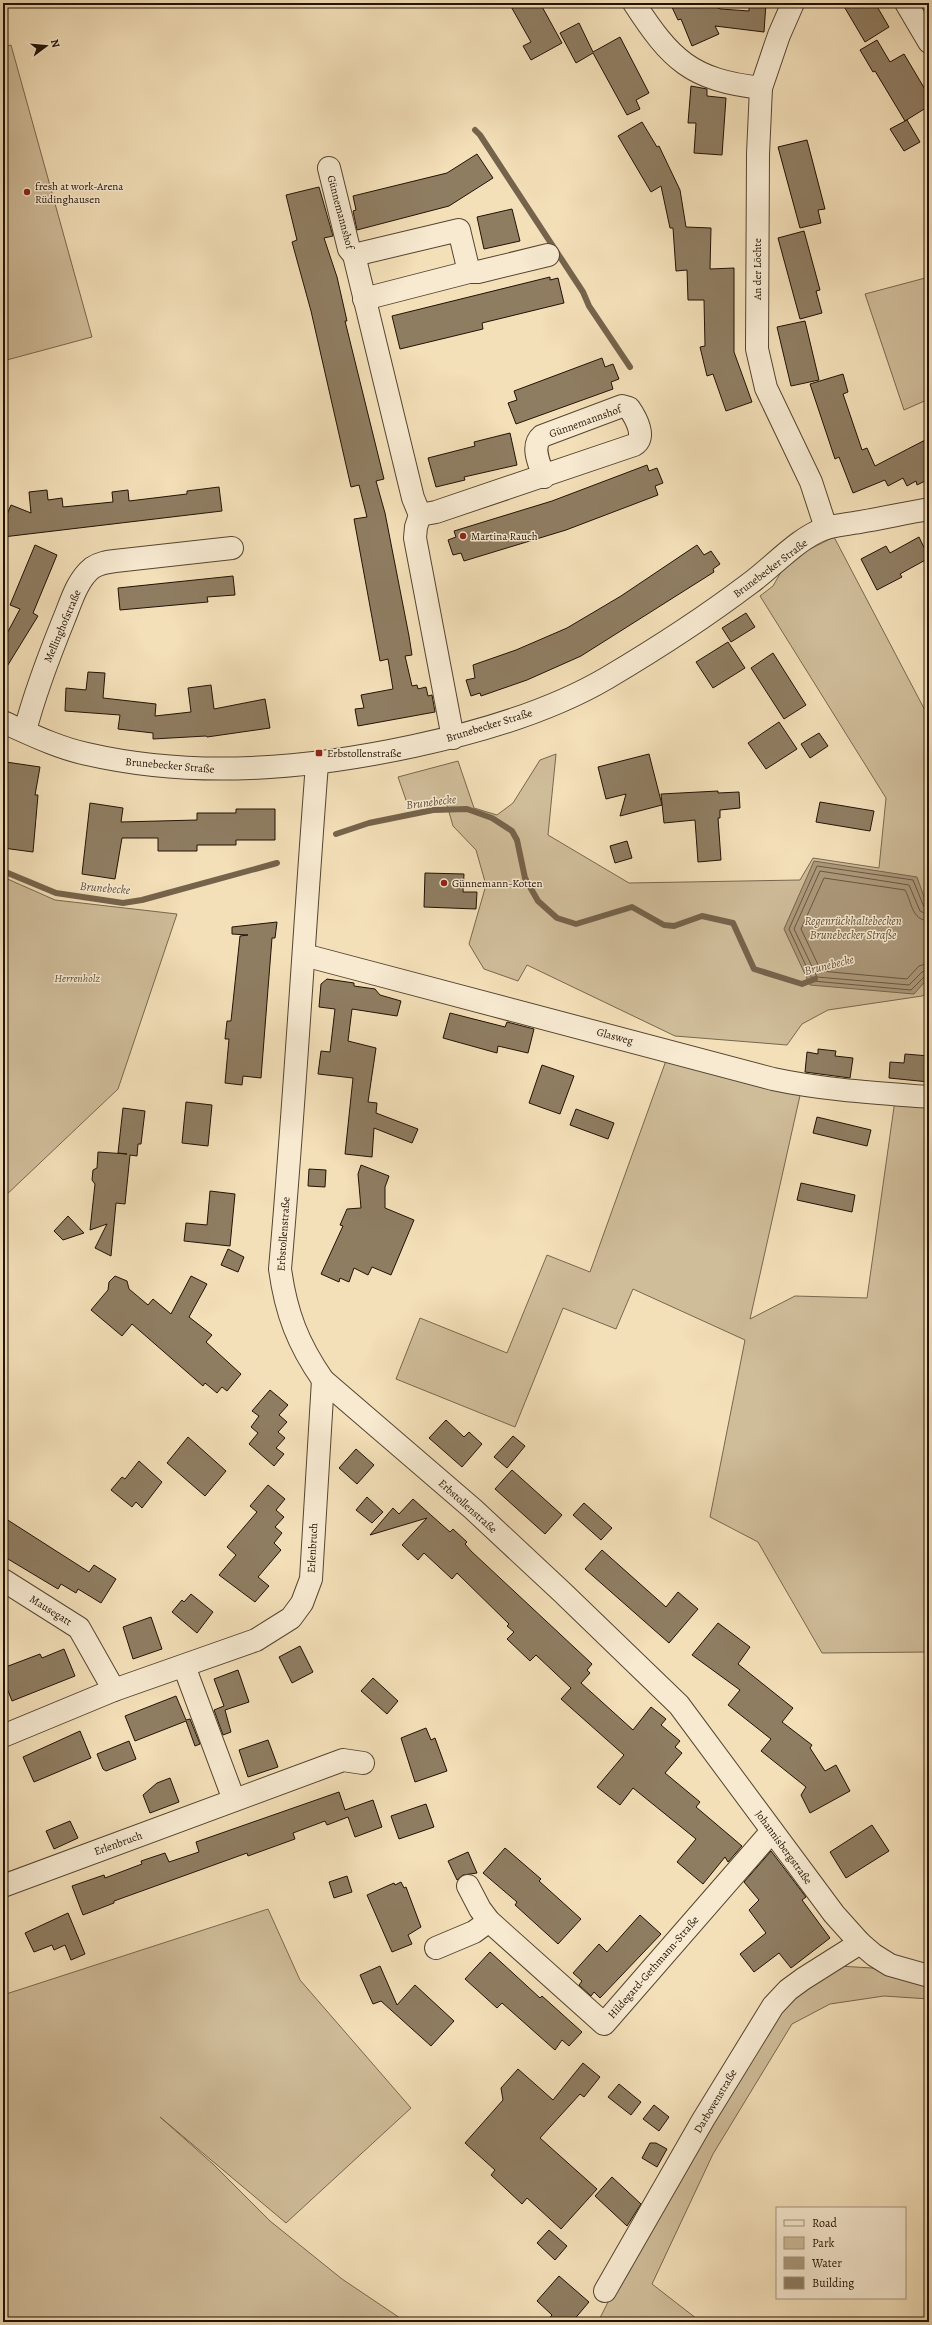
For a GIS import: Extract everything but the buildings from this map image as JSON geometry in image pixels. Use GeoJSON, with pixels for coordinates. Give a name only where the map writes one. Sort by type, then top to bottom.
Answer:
{"type":"FeatureCollection","features":[{"type":"Feature","properties":{"kind":"street"},"geometry":{"type":"LineString","coordinates":[[634,3],[662,42],[674,56],[691,70],[740,86],[761,88]]}},
{"type":"Feature","properties":{"kind":"street","name":"An der Löchte"},"geometry":{"type":"LineString","coordinates":[[793,3],[779,35],[761,88],[758,154],[757,349],[766,388],[811,482],[826,528]]}},
{"type":"Feature","properties":{"kind":"street"},"geometry":{"type":"LineString","coordinates":[[906,3],[929,42]]}},
{"type":"Feature","properties":{"kind":"street","name":"Günnemannshof"},"geometry":{"type":"LineString","coordinates":[[329,168],[349,248],[354,256],[411,493],[420,515]]}},
{"type":"Feature","properties":{"kind":"street","name":"Günnemannshof"},"geometry":{"type":"LineString","coordinates":[[354,256],[459,230],[469,272]]}},
{"type":"Feature","properties":{"kind":"street"},"geometry":{"type":"LineString","coordinates":[[364,299],[469,272],[478,272],[548,255]]}},
{"type":"Feature","properties":{"kind":"street"},"geometry":{"type":"LineString","coordinates":[[453,738],[415,538],[416,527],[420,515],[436,512],[544,477]]}},
{"type":"Feature","properties":{"kind":"street","name":"Brunebecker Straße"},"geometry":{"type":"LineString","coordinates":[[3,722],[84,754],[144,764],[192,768],[241,769],[317,764],[453,738],[535,711],[604,680],[670,639],[752,583],[801,542],[826,528],[929,509]]}},
{"type":"Feature","properties":{"kind":"street","name":"Mellinghofstraße"},"geometry":{"type":"LineString","coordinates":[[25,731],[36,688],[52,648],[78,587],[92,569],[102,564],[115,561],[232,548]]}},
{"type":"Feature","properties":{"kind":"street","name":"Erbstollenstraße"},"geometry":{"type":"LineString","coordinates":[[317,764],[280,1269],[284,1300],[294,1331],[308,1358],[324,1380],[473,1509],[663,1689]]}},
{"type":"Feature","properties":{"kind":"street","name":"Glasweg"},"geometry":{"type":"LineString","coordinates":[[304,955],[773,1079],[854,1091],[929,1097]]}},
{"type":"Feature","properties":{"kind":"street","name":"Erlenbruch"},"geometry":{"type":"LineString","coordinates":[[3,1736],[114,1690],[184,1666],[268,1634],[291,1618],[302,1603],[311,1579],[324,1380]]}},
{"type":"Feature","properties":{"kind":"street","name":"Mausegatt"},"geometry":{"type":"LineString","coordinates":[[3,1580],[79,1628],[114,1690]]}},
{"type":"Feature","properties":{"kind":"street"},"geometry":{"type":"LineString","coordinates":[[184,1666],[234,1800]]}},
{"type":"Feature","properties":{"kind":"street","name":"Johannisbergstraße"},"geometry":{"type":"LineString","coordinates":[[663,1689],[679,1705],[834,1914],[860,1943],[890,1965],[929,1976]]}},
{"type":"Feature","properties":{"kind":"street","name":"Erlenbruch"},"geometry":{"type":"LineString","coordinates":[[3,1886],[343,1760],[363,1763]]}},
{"type":"Feature","properties":{"kind":"street","name":"Hildegard-Gethmann-Straße"},"geometry":{"type":"LineString","coordinates":[[468,1886],[480,1909],[489,1921],[604,2024],[772,1831]]}},
{"type":"Feature","properties":{"kind":"street"},"geometry":{"type":"LineString","coordinates":[[436,1948],[474,1932],[489,1921]]}},
{"type":"Feature","properties":{"kind":"street","name":"Darbovenstraße"},"geometry":{"type":"LineString","coordinates":[[605,2291],[703,2120],[773,2006],[788,1990],[803,1979],[860,1943]]}},
{"type":"Feature","properties":{"kind":"green space","name":"fresh at work-Arena Rüdinghausen"},"geometry":{"type":"Polygon","coordinates":[[[11,45],[92,337],[3,361],[3,47],[11,45]]]}},
{"type":"Feature","properties":{"kind":"green space"},"geometry":{"type":"Polygon","coordinates":[[[929,277],[929,399],[904,410],[865,294],[929,277]]]}},
{"type":"Feature","properties":{"kind":"green space"},"geometry":{"type":"Polygon","coordinates":[[[834,537],[929,718],[929,992],[922,996],[828,1010],[802,1024],[787,1045],[675,1036],[527,965],[518,981],[484,969],[469,944],[486,885],[476,850],[453,826],[447,805],[407,803],[398,777],[458,761],[474,808],[497,815],[513,803],[540,760],[556,754],[548,835],[629,883],[800,880],[813,858],[879,868],[886,798],[760,596],[773,586],[781,572],[808,550],[834,537]]]}},
{"type":"Feature","properties":{"kind":"green space","name":"Herrenholz"},"geometry":{"type":"Polygon","coordinates":[[[3,877],[55,900],[177,914],[118,1089],[3,1198],[3,877]]]}},
{"type":"Feature","properties":{"kind":"green space"},"geometry":{"type":"Polygon","coordinates":[[[668,1055],[801,1091],[750,1319],[795,1296],[867,1298],[895,1100],[929,1103],[929,1652],[822,1653],[758,1542],[710,1517],[745,1340],[633,1289],[616,1329],[563,1308],[515,1427],[396,1379],[420,1318],[507,1353],[547,1255],[590,1272],[668,1055]]]}},
{"type":"Feature","properties":{"kind":"green space"},"geometry":{"type":"Polygon","coordinates":[[[268,1909],[300,1980],[411,2108],[286,2223],[160,2117],[213,2164],[270,2221],[342,2279],[406,2322],[3,2322],[3,1995],[268,1909]]]}},
{"type":"Feature","properties":{"kind":"green space"},"geometry":{"type":"Polygon","coordinates":[[[839,1966],[872,1968],[929,1985],[929,1999],[884,1996],[830,2004],[792,2024],[713,2154],[652,2284],[701,2322],[598,2322],[613,2292],[775,2013],[803,1985],[839,1966]]]}},
{"type":"Feature","properties":{"kind":"water","name":"Regenrückhaltebecken Brunebecker Straße"},"geometry":{"type":"Polygon","coordinates":[[[814,861],[917,877],[929,911],[929,977],[914,994],[810,985],[784,929],[814,861]]]}},
{"type":"Feature","properties":{"kind":"waterway"},"geometry":{"type":"LineString","coordinates":[[475,130],[480,135],[583,292],[589,306],[630,367]]}},
{"type":"Feature","properties":{"kind":"waterway","name":"Brunebecke"},"geometry":{"type":"LineString","coordinates":[[336,834],[369,823],[433,810],[467,809],[492,818],[512,831],[517,840],[525,878],[538,901],[557,918],[576,924],[632,907],[664,925],[674,926],[702,916],[733,923],[754,969],[802,984],[815,979]]}},
{"type":"Feature","properties":{"kind":"waterway","name":"Brunebecke"},"geometry":{"type":"LineString","coordinates":[[3,871],[56,893],[123,903],[142,900],[277,863]]}},
{"type":"Feature","properties":{"kind":"place","name":"fresh at work-Arena Rüdinghausen"},"geometry":{"type":"Point","coordinates":[27,192]}},
{"type":"Feature","properties":{"kind":"place","name":"Martina Rauch"},"geometry":{"type":"Point","coordinates":[463,536]}},
{"type":"Feature","properties":{"kind":"place","name":"Erbstollenstraße"},"geometry":{"type":"Point","coordinates":[319,753]}},
{"type":"Feature","properties":{"kind":"place","name":"Günnemann-Kotten"},"geometry":{"type":"Point","coordinates":[444,883]}}]}
